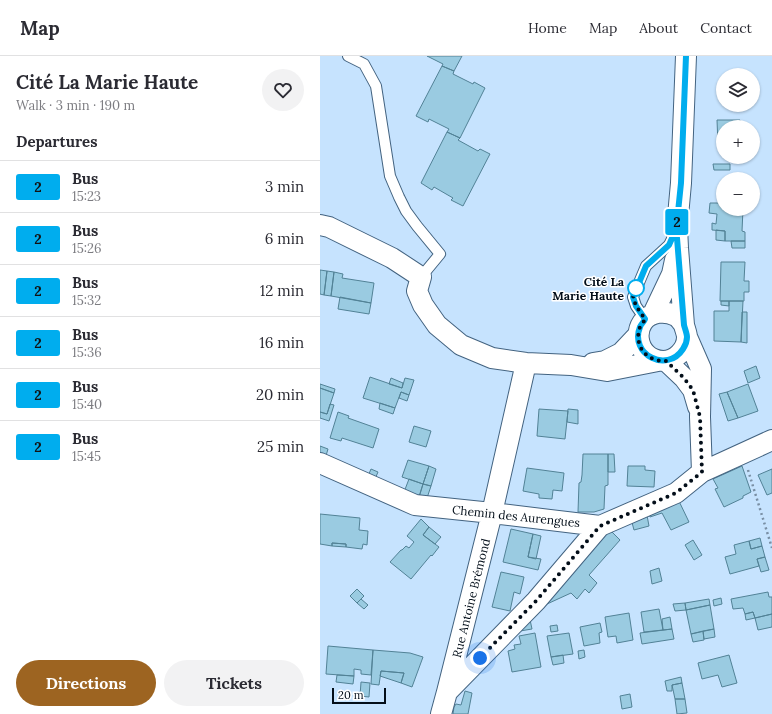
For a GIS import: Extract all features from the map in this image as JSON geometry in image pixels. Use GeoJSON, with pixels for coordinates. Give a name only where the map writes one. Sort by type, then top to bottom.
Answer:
{"type":"FeatureCollection","features":[{"type":"Feature","properties":{"kind":"street"},"geometry":{"type":"LineString","coordinates":[[320,225],[328,227],[392,258],[421,277],[417,291],[423,305],[437,325],[461,345],[492,358],[526,363],[571,365],[607,371],[674,358],[685,346],[677,227],[681,183],[686,56]]}},
{"type":"Feature","properties":{"kind":"street"},"geometry":{"type":"LineString","coordinates":[[571,365],[605,361],[621,353],[645,323],[672,274],[678,248]]}},
{"type":"Feature","properties":{"kind":"street"},"geometry":{"type":"LineString","coordinates":[[700,417],[693,390],[684,378],[662,361],[648,356],[640,347],[645,323],[665,312],[676,316],[685,331],[701,369],[700,417],[702,472]]}},
{"type":"Feature","properties":{"kind":"street","name":"Rue Antoine Brémond"},"geometry":{"type":"LineString","coordinates":[[440,714],[447,692],[492,513],[526,363]]}},
{"type":"Feature","properties":{"kind":"street"},"geometry":{"type":"LineString","coordinates":[[447,692],[536,601],[600,526],[676,493],[702,472],[772,440]]}},
{"type":"Feature","properties":{"kind":"street","name":"Chemin des Aurengues"},"geometry":{"type":"LineString","coordinates":[[320,462],[416,506],[492,513],[600,526]]}},
{"type":"Feature","properties":{"kind":"lane"},"geometry":{"type":"LineString","coordinates":[[348,56],[364,64],[376,86],[390,176],[399,197],[410,216],[440,254],[421,277]]}},
{"type":"Feature","properties":{"kind":"lane"},"geometry":{"type":"LineString","coordinates":[[645,323],[633,297],[646,266],[669,245],[677,227]]}},
{"type":"Feature","properties":{"kind":"path"},"geometry":{"type":"LineString","coordinates":[[743,454],[772,548]]}},
{"type":"Feature","properties":{"kind":"building"},"geometry":{"type":"Polygon","coordinates":[[[427,56],[462,56],[454,71],[442,66],[443,64],[427,56]]]}},
{"type":"Feature","properties":{"kind":"building"},"geometry":{"type":"Polygon","coordinates":[[[442,66],[454,71],[453,74],[485,88],[460,138],[447,132],[449,129],[429,119],[428,122],[416,116],[442,66]]]}},
{"type":"Feature","properties":{"kind":"building"},"geometry":{"type":"Polygon","coordinates":[[[447,132],[460,138],[458,140],[478,151],[480,149],[490,154],[463,206],[451,200],[453,198],[434,187],[432,190],[421,183],[447,132]]]}},
{"type":"Feature","properties":{"kind":"building"},"geometry":{"type":"Polygon","coordinates":[[[713,164],[730,164],[730,170],[714,170],[713,164]]]}},
{"type":"Feature","properties":{"kind":"building"},"geometry":{"type":"Polygon","coordinates":[[[710,203],[716,203],[716,214],[709,213],[710,203]]]}},
{"type":"Feature","properties":{"kind":"building"},"geometry":{"type":"Polygon","coordinates":[[[717,216],[743,216],[742,231],[745,232],[745,241],[725,241],[725,231],[712,230],[712,223],[716,224],[717,216]]]}},
{"type":"Feature","properties":{"kind":"building"},"geometry":{"type":"Polygon","coordinates":[[[716,230],[725,231],[725,241],[716,240],[716,230]]]}},
{"type":"Feature","properties":{"kind":"building"},"geometry":{"type":"Polygon","coordinates":[[[731,241],[745,241],[745,248],[732,248],[731,241]]]}},
{"type":"Feature","properties":{"kind":"building"},"geometry":{"type":"Polygon","coordinates":[[[721,262],[745,262],[744,281],[749,281],[749,292],[744,292],[744,301],[720,301],[721,262]]]}},
{"type":"Feature","properties":{"kind":"building"},"geometry":{"type":"Polygon","coordinates":[[[320,270],[327,271],[324,295],[320,294],[320,270]]]}},
{"type":"Feature","properties":{"kind":"building"},"geometry":{"type":"Polygon","coordinates":[[[327,271],[334,272],[331,296],[324,295],[327,271]]]}},
{"type":"Feature","properties":{"kind":"building"},"geometry":{"type":"Polygon","coordinates":[[[334,272],[343,274],[342,278],[374,283],[371,303],[331,296],[334,272]]]}},
{"type":"Feature","properties":{"kind":"building"},"geometry":{"type":"Polygon","coordinates":[[[340,297],[371,303],[369,314],[338,309],[340,297]]]}},
{"type":"Feature","properties":{"kind":"building"},"geometry":{"type":"Polygon","coordinates":[[[721,301],[729,301],[729,306],[721,305],[721,301]]]}},
{"type":"Feature","properties":{"kind":"building"},"geometry":{"type":"Polygon","coordinates":[[[729,301],[743,301],[741,342],[714,341],[714,311],[729,311],[729,301]]]}},
{"type":"Feature","properties":{"kind":"building"},"geometry":{"type":"Polygon","coordinates":[[[742,312],[747,312],[747,343],[741,342],[742,312]]]}},
{"type":"Feature","properties":{"kind":"building"},"geometry":{"type":"Polygon","coordinates":[[[756,366],[760,378],[748,383],[744,371],[756,366]]]}},
{"type":"Feature","properties":{"kind":"building"},"geometry":{"type":"Polygon","coordinates":[[[370,377],[402,388],[405,378],[414,380],[409,395],[401,392],[395,408],[363,398],[370,377]]]}},
{"type":"Feature","properties":{"kind":"building"},"geometry":{"type":"Polygon","coordinates":[[[391,378],[403,383],[402,388],[389,384],[391,378]]]}},
{"type":"Feature","properties":{"kind":"building"},"geometry":{"type":"Polygon","coordinates":[[[320,384],[335,389],[334,393],[320,388],[320,384]]]}},
{"type":"Feature","properties":{"kind":"building"},"geometry":{"type":"Polygon","coordinates":[[[748,384],[758,411],[738,418],[727,392],[748,384]]]}},
{"type":"Feature","properties":{"kind":"building"},"geometry":{"type":"Polygon","coordinates":[[[320,388],[334,393],[327,414],[320,412],[320,388]]]}},
{"type":"Feature","properties":{"kind":"building"},"geometry":{"type":"Polygon","coordinates":[[[401,392],[409,395],[407,401],[399,398],[401,392]]]}},
{"type":"Feature","properties":{"kind":"building"},"geometry":{"type":"Polygon","coordinates":[[[727,392],[738,418],[728,421],[719,394],[727,392]]]}},
{"type":"Feature","properties":{"kind":"building"},"geometry":{"type":"Polygon","coordinates":[[[380,403],[395,408],[393,414],[379,409],[380,403]]]}},
{"type":"Feature","properties":{"kind":"building"},"geometry":{"type":"Polygon","coordinates":[[[330,404],[334,405],[329,421],[320,418],[320,412],[327,414],[330,404]]]}},
{"type":"Feature","properties":{"kind":"building"},"geometry":{"type":"Polygon","coordinates":[[[539,409],[568,411],[565,439],[537,436],[539,409]]]}},
{"type":"Feature","properties":{"kind":"building"},"geometry":{"type":"Polygon","coordinates":[[[568,409],[578,410],[578,424],[567,422],[568,409]]]}},
{"type":"Feature","properties":{"kind":"building"},"geometry":{"type":"Polygon","coordinates":[[[338,412],[349,416],[348,418],[379,429],[373,448],[342,438],[341,441],[330,438],[338,412]]]}},
{"type":"Feature","properties":{"kind":"building"},"geometry":{"type":"Polygon","coordinates":[[[414,426],[431,431],[426,447],[409,442],[414,426]]]}},
{"type":"Feature","properties":{"kind":"building"},"geometry":{"type":"Polygon","coordinates":[[[320,446],[328,449],[325,459],[320,456],[320,446]]]}},
{"type":"Feature","properties":{"kind":"building"},"geometry":{"type":"Polygon","coordinates":[[[583,454],[608,454],[608,485],[605,486],[604,509],[594,512],[578,512],[579,483],[581,482],[582,475],[583,454]]]}},
{"type":"Feature","properties":{"kind":"building"},"geometry":{"type":"Polygon","coordinates":[[[608,454],[614,454],[615,472],[608,472],[608,454]]]}},
{"type":"Feature","properties":{"kind":"building"},"geometry":{"type":"Polygon","coordinates":[[[408,460],[429,466],[423,484],[402,477],[408,460]]]}},
{"type":"Feature","properties":{"kind":"building"},"geometry":{"type":"Polygon","coordinates":[[[429,466],[436,469],[431,486],[423,484],[429,466]]]}},
{"type":"Feature","properties":{"kind":"building"},"geometry":{"type":"Polygon","coordinates":[[[628,466],[645,466],[645,470],[655,471],[654,487],[627,486],[628,466]]]}},
{"type":"Feature","properties":{"kind":"building"},"geometry":{"type":"Polygon","coordinates":[[[742,466],[751,492],[743,496],[743,498],[724,507],[715,489],[718,488],[713,479],[742,466]]]}},
{"type":"Feature","properties":{"kind":"building"},"geometry":{"type":"Polygon","coordinates":[[[527,468],[564,473],[562,491],[553,490],[552,499],[539,498],[539,494],[523,491],[527,468]]]}},
{"type":"Feature","properties":{"kind":"building"},"geometry":{"type":"Polygon","coordinates":[[[371,469],[378,472],[375,479],[368,476],[371,469]]]}},
{"type":"Feature","properties":{"kind":"building"},"geometry":{"type":"Polygon","coordinates":[[[772,469],[772,493],[767,495],[758,475],[772,469]]]}},
{"type":"Feature","properties":{"kind":"building"},"geometry":{"type":"Polygon","coordinates":[[[409,479],[423,484],[419,497],[404,492],[409,479]]]}},
{"type":"Feature","properties":{"kind":"building"},"geometry":{"type":"Polygon","coordinates":[[[423,484],[431,486],[427,498],[419,497],[423,484]]]}},
{"type":"Feature","properties":{"kind":"building"},"geometry":{"type":"Polygon","coordinates":[[[677,497],[689,522],[671,530],[662,513],[650,517],[647,509],[677,497]]]}},
{"type":"Feature","properties":{"kind":"building"},"geometry":{"type":"Polygon","coordinates":[[[646,510],[649,526],[634,530],[630,515],[646,510]]]}},
{"type":"Feature","properties":{"kind":"building"},"geometry":{"type":"Polygon","coordinates":[[[320,514],[360,518],[359,530],[368,531],[367,545],[363,544],[362,549],[346,547],[346,544],[332,543],[332,546],[320,544],[320,514]]]}},
{"type":"Feature","properties":{"kind":"building"},"geometry":{"type":"Polygon","coordinates":[[[421,519],[429,527],[423,535],[439,547],[411,579],[390,562],[401,550],[406,546],[409,548],[414,542],[407,536],[421,519]]]}},
{"type":"Feature","properties":{"kind":"building"},"geometry":{"type":"Polygon","coordinates":[[[429,527],[441,537],[435,544],[423,535],[429,527]]]}},
{"type":"Feature","properties":{"kind":"building"},"geometry":{"type":"Polygon","coordinates":[[[607,527],[620,540],[589,575],[597,583],[589,593],[585,589],[577,599],[571,593],[547,604],[543,599],[607,527]]]}},
{"type":"Feature","properties":{"kind":"building"},"geometry":{"type":"Polygon","coordinates":[[[511,529],[533,534],[528,557],[541,559],[538,570],[503,562],[511,529]]]}},
{"type":"Feature","properties":{"kind":"building"},"geometry":{"type":"Polygon","coordinates":[[[533,534],[541,536],[536,559],[528,557],[533,534]]]}},
{"type":"Feature","properties":{"kind":"building"},"geometry":{"type":"Polygon","coordinates":[[[760,538],[762,546],[751,549],[749,541],[760,538]]]}},
{"type":"Feature","properties":{"kind":"building"},"geometry":{"type":"Polygon","coordinates":[[[693,540],[702,555],[694,560],[685,545],[693,540]]]}},
{"type":"Feature","properties":{"kind":"building"},"geometry":{"type":"Polygon","coordinates":[[[749,541],[751,549],[762,546],[765,557],[757,559],[759,566],[730,574],[725,557],[736,554],[734,545],[749,541]]]}},
{"type":"Feature","properties":{"kind":"building"},"geometry":{"type":"Polygon","coordinates":[[[332,543],[346,544],[346,547],[332,546],[332,543]]]}},
{"type":"Feature","properties":{"kind":"building"},"geometry":{"type":"Polygon","coordinates":[[[765,557],[769,570],[761,572],[757,559],[765,557]]]}},
{"type":"Feature","properties":{"kind":"building"},"geometry":{"type":"Polygon","coordinates":[[[659,568],[662,581],[652,584],[650,571],[659,568]]]}},
{"type":"Feature","properties":{"kind":"building"},"geometry":{"type":"Polygon","coordinates":[[[501,572],[524,577],[520,594],[514,592],[510,611],[492,607],[501,572]]]}},
{"type":"Feature","properties":{"kind":"building"},"geometry":{"type":"Polygon","coordinates":[[[357,589],[364,596],[357,603],[350,596],[357,589]]]}},
{"type":"Feature","properties":{"kind":"building"},"geometry":{"type":"Polygon","coordinates":[[[768,592],[769,597],[772,597],[772,614],[755,618],[753,612],[745,614],[743,608],[733,609],[731,599],[768,592]]]}},
{"type":"Feature","properties":{"kind":"building"},"geometry":{"type":"Polygon","coordinates":[[[721,598],[722,604],[714,606],[713,600],[721,598]]]}},
{"type":"Feature","properties":{"kind":"building"},"geometry":{"type":"Polygon","coordinates":[[[361,599],[368,605],[364,609],[357,603],[361,599]]]}},
{"type":"Feature","properties":{"kind":"building"},"geometry":{"type":"Polygon","coordinates":[[[709,599],[710,605],[686,610],[685,603],[709,599]]]}},
{"type":"Feature","properties":{"kind":"building"},"geometry":{"type":"Polygon","coordinates":[[[685,603],[686,610],[675,611],[673,604],[685,603]]]}},
{"type":"Feature","properties":{"kind":"building"},"geometry":{"type":"Polygon","coordinates":[[[710,605],[714,629],[691,634],[686,610],[710,605]]]}},
{"type":"Feature","properties":{"kind":"building"},"geometry":{"type":"Polygon","coordinates":[[[659,609],[663,630],[644,632],[641,612],[659,609]]]}},
{"type":"Feature","properties":{"kind":"building"},"geometry":{"type":"Polygon","coordinates":[[[753,612],[755,618],[746,620],[745,614],[753,612]]]}},
{"type":"Feature","properties":{"kind":"building"},"geometry":{"type":"Polygon","coordinates":[[[629,613],[633,640],[617,643],[616,636],[608,637],[605,617],[629,613]]]}},
{"type":"Feature","properties":{"kind":"building"},"geometry":{"type":"Polygon","coordinates":[[[772,614],[772,627],[758,630],[755,618],[772,614]]]}},
{"type":"Feature","properties":{"kind":"building"},"geometry":{"type":"Polygon","coordinates":[[[529,615],[532,629],[514,632],[529,615]]]}},
{"type":"Feature","properties":{"kind":"building"},"geometry":{"type":"Polygon","coordinates":[[[670,617],[672,629],[663,630],[662,619],[670,617]]]}},
{"type":"Feature","properties":{"kind":"building"},"geometry":{"type":"Polygon","coordinates":[[[600,623],[602,632],[599,633],[600,643],[584,646],[580,627],[600,623]]]}},
{"type":"Feature","properties":{"kind":"building"},"geometry":{"type":"Polygon","coordinates":[[[557,625],[558,631],[551,632],[550,626],[557,625]]]}},
{"type":"Feature","properties":{"kind":"building"},"geometry":{"type":"Polygon","coordinates":[[[672,629],[674,639],[642,644],[640,633],[672,629]]]}},
{"type":"Feature","properties":{"kind":"building"},"geometry":{"type":"Polygon","coordinates":[[[714,629],[715,637],[704,639],[703,631],[714,629]]]}},
{"type":"Feature","properties":{"kind":"building"},"geometry":{"type":"Polygon","coordinates":[[[703,631],[704,640],[693,642],[691,634],[703,631]]]}},
{"type":"Feature","properties":{"kind":"building"},"geometry":{"type":"Polygon","coordinates":[[[535,633],[541,667],[512,672],[508,651],[515,649],[514,645],[521,644],[519,636],[535,633]]]}},
{"type":"Feature","properties":{"kind":"building"},"geometry":{"type":"Polygon","coordinates":[[[569,633],[573,654],[551,657],[547,636],[569,633]]]}},
{"type":"Feature","properties":{"kind":"building"},"geometry":{"type":"Polygon","coordinates":[[[328,646],[373,650],[371,675],[361,674],[361,670],[354,669],[354,676],[326,674],[328,646]]]}},
{"type":"Feature","properties":{"kind":"building"},"geometry":{"type":"Polygon","coordinates":[[[373,650],[410,653],[423,657],[412,687],[401,683],[404,673],[381,671],[379,685],[371,684],[373,650]]]}},
{"type":"Feature","properties":{"kind":"building"},"geometry":{"type":"Polygon","coordinates":[[[584,650],[585,657],[579,659],[578,651],[584,650]]]}},
{"type":"Feature","properties":{"kind":"building"},"geometry":{"type":"Polygon","coordinates":[[[563,655],[564,663],[553,665],[551,657],[563,655]]]}},
{"type":"Feature","properties":{"kind":"building"},"geometry":{"type":"Polygon","coordinates":[[[729,655],[737,683],[722,687],[718,675],[702,679],[698,663],[729,655]]]}},
{"type":"Feature","properties":{"kind":"building"},"geometry":{"type":"Polygon","coordinates":[[[381,671],[404,673],[401,683],[380,676],[381,671]]]}},
{"type":"Feature","properties":{"kind":"building"},"geometry":{"type":"Polygon","coordinates":[[[337,675],[354,676],[353,684],[336,682],[337,675]]]}},
{"type":"Feature","properties":{"kind":"building"},"geometry":{"type":"Polygon","coordinates":[[[681,677],[682,683],[672,685],[672,691],[667,691],[665,681],[681,677]]]}},
{"type":"Feature","properties":{"kind":"building"},"geometry":{"type":"Polygon","coordinates":[[[361,682],[370,683],[369,697],[360,696],[361,682]]]}},
{"type":"Feature","properties":{"kind":"building"},"geometry":{"type":"Polygon","coordinates":[[[682,683],[685,699],[675,699],[672,685],[682,683]]]}},
{"type":"Feature","properties":{"kind":"building"},"geometry":{"type":"Polygon","coordinates":[[[465,691],[472,693],[468,714],[453,714],[456,704],[461,705],[465,691]]]}},
{"type":"Feature","properties":{"kind":"building"},"geometry":{"type":"Polygon","coordinates":[[[630,694],[632,707],[622,709],[620,696],[630,694]]]}},
{"type":"Feature","properties":{"kind":"building"},"geometry":{"type":"Polygon","coordinates":[[[675,699],[685,699],[687,713],[677,714],[675,699]]]}},
{"type":"Feature","properties":{"kind":"bus line","name":"2"},"geometry":{"type":"LineString","coordinates":[[677,238],[684,325],[687,337],[685,346],[680,353],[674,358],[666,361],[648,356],[640,347],[638,335],[640,327],[645,319],[636,306],[633,297],[646,266],[669,245],[677,227],[681,183],[686,56]]}},
{"type":"Feature","properties":{"kind":"place","name":"Cité La Marie Haute"},"geometry":{"type":"Point","coordinates":[636,288]}},
{"type":"Feature","properties":{"kind":"route"},"geometry":{"type":"LineString","coordinates":[[480,658],[536,601],[600,526],[676,493],[702,472],[700,417],[693,390],[684,378],[666,361],[648,356],[640,347],[638,335],[640,327],[645,319],[636,306],[633,297],[636,288]]}}]}
